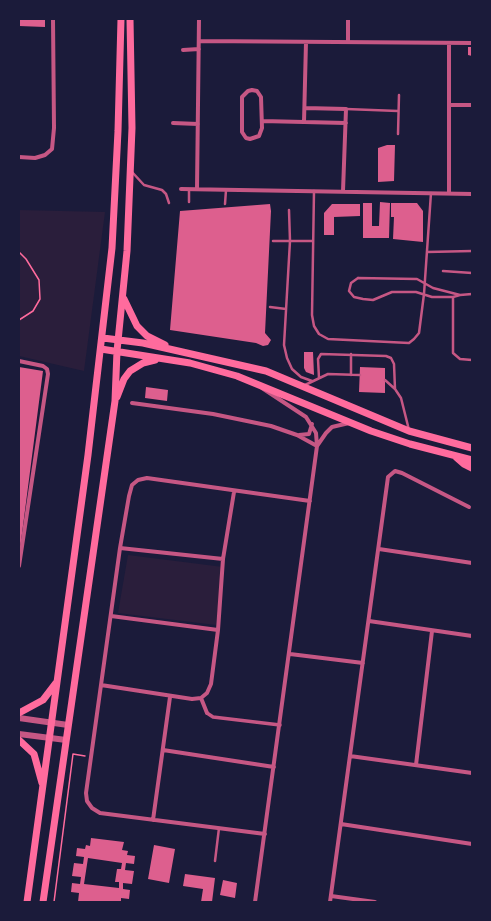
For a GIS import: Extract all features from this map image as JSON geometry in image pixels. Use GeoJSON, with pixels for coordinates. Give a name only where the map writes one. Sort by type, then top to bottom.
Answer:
{"type":"FeatureCollection","features":[{"type":"Feature","properties":{"kind":"main road"},"geometry":{"type":"LineString","coordinates":[[27,902],[101,349],[112,248],[118,131],[121,19]]}},
{"type":"Feature","properties":{"kind":"main road"},"geometry":{"type":"LineString","coordinates":[[43,902],[115,401],[117,351],[128,251],[130,170],[130,19]]}},
{"type":"Feature","properties":{"kind":"main road"},"geometry":{"type":"LineString","coordinates":[[124,296],[137,326],[147,336],[176,350]]}},
{"type":"Feature","properties":{"kind":"main road"},"geometry":{"type":"LineString","coordinates":[[102,338],[176,350],[266,371],[410,431],[472,448]]}},
{"type":"Feature","properties":{"kind":"main road"},"geometry":{"type":"LineString","coordinates":[[101,349],[190,363],[255,383],[350,422],[410,444],[472,460]]}},
{"type":"Feature","properties":{"kind":"main road"},"geometry":{"type":"LineString","coordinates":[[115,401],[124,379],[130,371],[143,363],[161,359]]}},
{"type":"Feature","properties":{"kind":"main road"},"geometry":{"type":"LineString","coordinates":[[454,455],[464,464],[472,468]]}},
{"type":"Feature","properties":{"kind":"main road"},"geometry":{"type":"LineString","coordinates":[[19,713],[43,700],[57,681]]}},
{"type":"Feature","properties":{"kind":"main road"},"geometry":{"type":"LineString","coordinates":[[19,740],[34,754],[43,787]]}},
{"type":"Feature","properties":{"kind":"street"},"geometry":{"type":"LineString","coordinates":[[19,157],[35,158],[45,155],[52,149],[54,128],[53,19]]}},
{"type":"Feature","properties":{"kind":"street"},"geometry":{"type":"LineString","coordinates":[[197,189],[199,19]]}},
{"type":"Feature","properties":{"kind":"street"},"geometry":{"type":"LineString","coordinates":[[348,19],[348,42]]}},
{"type":"Feature","properties":{"kind":"street"},"geometry":{"type":"LineString","coordinates":[[199,41],[472,43]]}},
{"type":"Feature","properties":{"kind":"street"},"geometry":{"type":"LineString","coordinates":[[304,122],[306,42]]}},
{"type":"Feature","properties":{"kind":"street"},"geometry":{"type":"LineString","coordinates":[[449,43],[449,193]]}},
{"type":"Feature","properties":{"kind":"street"},"geometry":{"type":"LineString","coordinates":[[183,50],[199,50]]}},
{"type":"Feature","properties":{"kind":"street"},"geometry":{"type":"LineString","coordinates":[[248,91],[257,91],[259,94],[262,121],[262,133],[259,136],[250,139],[243,136],[242,97],[248,91]]}},
{"type":"Feature","properties":{"kind":"street"},"geometry":{"type":"LineString","coordinates":[[450,105],[472,105]]}},
{"type":"Feature","properties":{"kind":"street"},"geometry":{"type":"LineString","coordinates":[[305,108],[346,109],[343,191]]}},
{"type":"Feature","properties":{"kind":"street"},"geometry":{"type":"LineString","coordinates":[[262,121],[346,123]]}},
{"type":"Feature","properties":{"kind":"street"},"geometry":{"type":"LineString","coordinates":[[173,123],[198,124]]}},
{"type":"Feature","properties":{"kind":"street"},"geometry":{"type":"LineString","coordinates":[[182,189],[472,194]]}},
{"type":"Feature","properties":{"kind":"street"},"geometry":{"type":"LineString","coordinates":[[19,361],[43,366],[47,369],[48,374],[19,566]]}},
{"type":"Feature","properties":{"kind":"street"},"geometry":{"type":"LineString","coordinates":[[255,383],[266,392],[298,410],[312,424],[316,433],[317,446],[290,654],[255,902]]}},
{"type":"Feature","properties":{"kind":"street"},"geometry":{"type":"LineString","coordinates":[[132,403],[243,419],[297,435],[317,446]]}},
{"type":"Feature","properties":{"kind":"street"},"geometry":{"type":"LineString","coordinates":[[317,446],[332,427],[350,422]]}},
{"type":"Feature","properties":{"kind":"street"},"geometry":{"type":"LineString","coordinates":[[297,435],[309,434],[312,429],[312,424]]}},
{"type":"Feature","properties":{"kind":"street"},"geometry":{"type":"LineString","coordinates":[[330,902],[388,477],[395,471],[402,473],[469,506]]}},
{"type":"Feature","properties":{"kind":"street"},"geometry":{"type":"LineString","coordinates":[[265,834],[100,813],[92,808],[87,801],[86,793],[120,548],[132,485],[138,480],[147,478],[234,492],[310,501]]}},
{"type":"Feature","properties":{"kind":"street"},"geometry":{"type":"LineString","coordinates":[[101,685],[192,699],[201,698],[207,693],[211,684],[218,630],[223,560],[234,492]]}},
{"type":"Feature","properties":{"kind":"street"},"geometry":{"type":"LineString","coordinates":[[120,548],[223,560]]}},
{"type":"Feature","properties":{"kind":"street"},"geometry":{"type":"LineString","coordinates":[[379,549],[472,563]]}},
{"type":"Feature","properties":{"kind":"street"},"geometry":{"type":"LineString","coordinates":[[111,616],[218,630]]}},
{"type":"Feature","properties":{"kind":"street"},"geometry":{"type":"LineString","coordinates":[[369,621],[472,636]]}},
{"type":"Feature","properties":{"kind":"street"},"geometry":{"type":"LineString","coordinates":[[416,765],[432,631]]}},
{"type":"Feature","properties":{"kind":"street"},"geometry":{"type":"LineString","coordinates":[[290,654],[363,663]]}},
{"type":"Feature","properties":{"kind":"street"},"geometry":{"type":"LineString","coordinates":[[153,820],[170,696]]}},
{"type":"Feature","properties":{"kind":"street"},"geometry":{"type":"LineString","coordinates":[[201,698],[207,713],[213,716],[280,725]]}},
{"type":"Feature","properties":{"kind":"street"},"geometry":{"type":"LineString","coordinates":[[19,718],[68,725]]}},
{"type":"Feature","properties":{"kind":"street"},"geometry":{"type":"LineString","coordinates":[[19,734],[66,740]]}},
{"type":"Feature","properties":{"kind":"street"},"geometry":{"type":"LineString","coordinates":[[163,750],[274,767]]}},
{"type":"Feature","properties":{"kind":"street"},"geometry":{"type":"LineString","coordinates":[[350,756],[472,773]]}},
{"type":"Feature","properties":{"kind":"street"},"geometry":{"type":"LineString","coordinates":[[341,824],[472,844]]}},
{"type":"Feature","properties":{"kind":"street"},"geometry":{"type":"LineString","coordinates":[[331,896],[375,902]]}},
{"type":"Feature","properties":{"kind":"lane"},"geometry":{"type":"LineString","coordinates":[[398,134],[399,94]]}},
{"type":"Feature","properties":{"kind":"lane"},"geometry":{"type":"LineString","coordinates":[[346,109],[398,111]]}},
{"type":"Feature","properties":{"kind":"lane"},"geometry":{"type":"LineString","coordinates":[[130,170],[141,183],[162,190],[166,194],[169,203]]}},
{"type":"Feature","properties":{"kind":"lane"},"geometry":{"type":"LineString","coordinates":[[189,190],[189,202]]}},
{"type":"Feature","properties":{"kind":"lane"},"geometry":{"type":"LineString","coordinates":[[225,204],[226,190]]}},
{"type":"Feature","properties":{"kind":"lane"},"geometry":{"type":"LineString","coordinates":[[314,191],[312,315],[314,326],[319,334],[328,339],[408,342],[414,339],[419,333],[424,294],[431,193]]}},
{"type":"Feature","properties":{"kind":"lane"},"geometry":{"type":"LineString","coordinates":[[289,210],[290,241],[284,345],[287,358],[292,369],[302,377],[312,382]]}},
{"type":"Feature","properties":{"kind":"lane"},"geometry":{"type":"LineString","coordinates":[[273,241],[313,241]]}},
{"type":"Feature","properties":{"kind":"lane"},"geometry":{"type":"LineString","coordinates":[[427,252],[472,251]]}},
{"type":"Feature","properties":{"kind":"lane"},"geometry":{"type":"LineString","coordinates":[[443,271],[472,273]]}},
{"type":"Feature","properties":{"kind":"lane"},"geometry":{"type":"LineString","coordinates":[[460,294],[452,297],[432,297],[416,292],[392,292],[373,300],[354,297],[349,291],[349,287],[354,280],[358,278],[413,279],[438,290],[460,294],[472,294]]}},
{"type":"Feature","properties":{"kind":"lane"},"geometry":{"type":"LineString","coordinates":[[452,297],[453,353],[457,358],[472,360]]}},
{"type":"Feature","properties":{"kind":"lane"},"geometry":{"type":"LineString","coordinates":[[270,307],[286,309]]}},
{"type":"Feature","properties":{"kind":"lane"},"geometry":{"type":"LineString","coordinates":[[319,378],[318,359],[321,354],[386,356],[391,358],[394,364],[395,389]]}},
{"type":"Feature","properties":{"kind":"lane"},"geometry":{"type":"LineString","coordinates":[[351,354],[351,375]]}},
{"type":"Feature","properties":{"kind":"lane"},"geometry":{"type":"LineString","coordinates":[[303,386],[328,374],[360,375]]}},
{"type":"Feature","properties":{"kind":"lane"},"geometry":{"type":"LineString","coordinates":[[385,380],[395,389],[403,403],[410,431]]}},
{"type":"Feature","properties":{"kind":"lane"},"geometry":{"type":"LineString","coordinates":[[215,861],[220,828]]}},
{"type":"Feature","properties":{"kind":"path"},"geometry":{"type":"LineString","coordinates":[[19,252],[39,280],[40,299],[33,311],[19,320]]}},
{"type":"Feature","properties":{"kind":"path"},"geometry":{"type":"LineString","coordinates":[[64,753],[91,757]]}},
{"type":"Feature","properties":{"kind":"path"},"geometry":{"type":"LineString","coordinates":[[54,902],[73,754]]}},
{"type":"Feature","properties":{"kind":"shaded area"},"geometry":{"type":"Polygon","coordinates":[[[19,210],[105,212],[84,371],[19,356],[19,210]]]}},
{"type":"Feature","properties":{"kind":"shaded area"},"geometry":{"type":"Polygon","coordinates":[[[128,555],[223,567],[216,625],[118,613],[128,555]]]}},
{"type":"Feature","properties":{"kind":"building"},"geometry":{"type":"Polygon","coordinates":[[[19,19],[45,19],[45,27],[19,26],[19,19]]]}},
{"type":"Feature","properties":{"kind":"building"},"geometry":{"type":"Polygon","coordinates":[[[468,47],[472,47],[472,56],[468,55],[468,47]]]}},
{"type":"Feature","properties":{"kind":"building"},"geometry":{"type":"Polygon","coordinates":[[[387,145],[395,145],[394,181],[378,182],[378,148],[387,145]]]}},
{"type":"Feature","properties":{"kind":"building"},"geometry":{"type":"Polygon","coordinates":[[[380,202],[390,203],[389,238],[363,238],[363,203],[372,203],[372,226],[379,226],[380,202]]]}},
{"type":"Feature","properties":{"kind":"building"},"geometry":{"type":"Polygon","coordinates":[[[391,203],[417,203],[423,211],[423,242],[393,239],[394,217],[391,217],[391,203]]]}},
{"type":"Feature","properties":{"kind":"building"},"geometry":{"type":"Polygon","coordinates":[[[270,204],[271,211],[265,333],[271,340],[268,345],[263,346],[256,343],[170,330],[180,211],[270,204]]]}},
{"type":"Feature","properties":{"kind":"building"},"geometry":{"type":"Polygon","coordinates":[[[332,204],[360,204],[360,216],[334,217],[334,235],[324,235],[324,213],[332,204]]]}},
{"type":"Feature","properties":{"kind":"building"},"geometry":{"type":"Polygon","coordinates":[[[304,352],[313,352],[314,375],[306,372],[304,368],[304,352]]]}},
{"type":"Feature","properties":{"kind":"building"},"geometry":{"type":"Polygon","coordinates":[[[19,367],[43,371],[20,549],[19,549],[19,367]]]}},
{"type":"Feature","properties":{"kind":"building"},"geometry":{"type":"Polygon","coordinates":[[[360,367],[385,368],[385,393],[359,392],[360,367]]]}},
{"type":"Feature","properties":{"kind":"building"},"geometry":{"type":"Polygon","coordinates":[[[146,387],[168,390],[167,401],[145,398],[146,387]]]}},
{"type":"Feature","properties":{"kind":"building"},"geometry":{"type":"Polygon","coordinates":[[[91,838],[124,842],[122,850],[128,851],[127,855],[135,856],[134,864],[126,863],[125,870],[134,871],[132,884],[123,883],[123,889],[130,890],[129,899],[121,898],[121,902],[78,902],[79,893],[71,892],[72,883],[80,884],[81,877],[72,876],[74,863],[83,864],[84,857],[76,856],[77,848],[85,849],[86,845],[90,846],[91,838]],[[88,858],[84,884],[119,888],[119,882],[115,882],[117,869],[121,869],[122,863],[88,858]]]}},
{"type":"Feature","properties":{"kind":"building"},"geometry":{"type":"Polygon","coordinates":[[[154,845],[175,849],[169,883],[148,879],[154,845]]]}},
{"type":"Feature","properties":{"kind":"building"},"geometry":{"type":"Polygon","coordinates":[[[185,874],[215,878],[212,902],[201,902],[203,889],[183,886],[185,874]]]}},
{"type":"Feature","properties":{"kind":"building"},"geometry":{"type":"Polygon","coordinates":[[[223,880],[237,883],[235,898],[220,895],[223,880]]]}}]}
